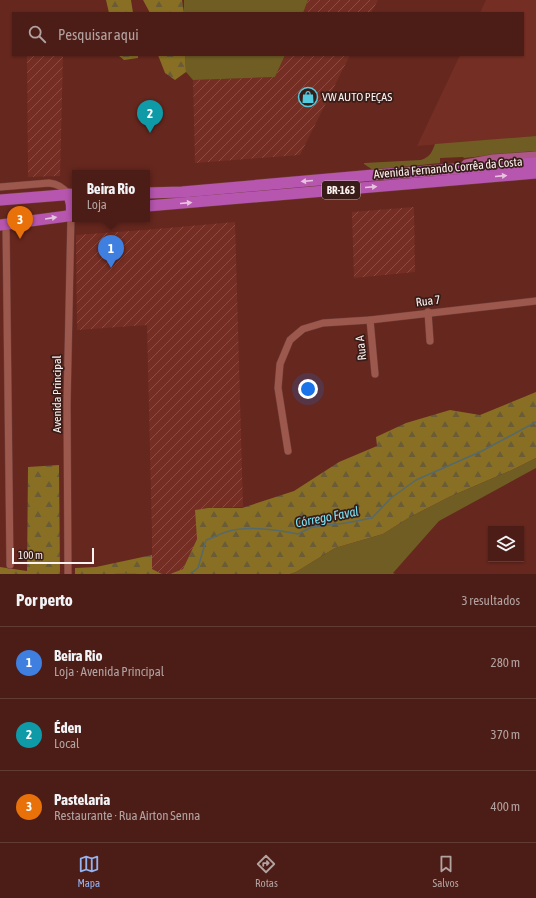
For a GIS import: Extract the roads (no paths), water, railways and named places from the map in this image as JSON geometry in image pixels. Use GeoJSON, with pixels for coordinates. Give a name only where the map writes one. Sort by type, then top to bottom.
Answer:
{"type":"FeatureCollection","features":[{"type":"Feature","properties":{"kind":"highway","name":"Avenida Fernando Corrêa da Costa"},"geometry":{"type":"LineString","coordinates":[[150,193],[182,192],[430,170],[536,163]]}},
{"type":"Feature","properties":{"kind":"highway","name":"Avenida Fernando Corrêa da Costa"},"geometry":{"type":"LineString","coordinates":[[150,206],[536,173]]}},
{"type":"Feature","properties":{"kind":"highway"},"geometry":{"type":"LineString","coordinates":[[0,200],[71,194],[72,206]]}},
{"type":"Feature","properties":{"kind":"highway"},"geometry":{"type":"LineString","coordinates":[[3,225],[72,215]]}},
{"type":"Feature","properties":{"kind":"main road","name":"Avenida Fernando Corrêa da Costa"},"geometry":{"type":"LineString","coordinates":[[430,170],[493,159],[536,156]]}},
{"type":"Feature","properties":{"kind":"street"},"geometry":{"type":"LineString","coordinates":[[0,187],[49,183],[56,184],[71,194]]}},
{"type":"Feature","properties":{"kind":"street","name":"Avenida Principal"},"geometry":{"type":"LineString","coordinates":[[68,574],[67,405],[73,222]]}},
{"type":"Feature","properties":{"kind":"street"},"geometry":{"type":"LineString","coordinates":[[3,225],[10,564]]}},
{"type":"Feature","properties":{"kind":"street","name":"Rua 7"},"geometry":{"type":"LineString","coordinates":[[288,451],[278,388],[280,364],[290,340],[303,329],[323,323],[370,320],[428,312],[536,301]]}},
{"type":"Feature","properties":{"kind":"street"},"geometry":{"type":"LineString","coordinates":[[428,312],[430,341]]}},
{"type":"Feature","properties":{"kind":"street","name":"Rua A"},"geometry":{"type":"LineString","coordinates":[[370,320],[375,374]]}},
{"type":"Feature","properties":{"kind":"waterway","name":"Córrego Faval"},"geometry":{"type":"LineString","coordinates":[[190,574],[198,568],[206,540],[234,530],[262,529],[298,534],[312,527],[372,518],[391,498],[416,480],[482,451],[536,422]]}},
{"type":"Feature","properties":{"kind":"waterway","name":"Córrego Faval"},"geometry":{"type":"LineString","coordinates":[[116,574],[136,574]]}},
{"type":"Feature","properties":{"kind":"place","name":"VW AUTO PEÇAS"},"geometry":{"type":"Point","coordinates":[308,97]}},
{"type":"Feature","properties":{"kind":"place","name":"Éden"},"geometry":{"type":"Point","coordinates":[150,133]}},
{"type":"Feature","properties":{"kind":"place","name":"Pastelaria"},"geometry":{"type":"Point","coordinates":[20,239]}},
{"type":"Feature","properties":{"kind":"place","name":"Beira Rio"},"geometry":{"type":"Point","coordinates":[111,268]}}]}
